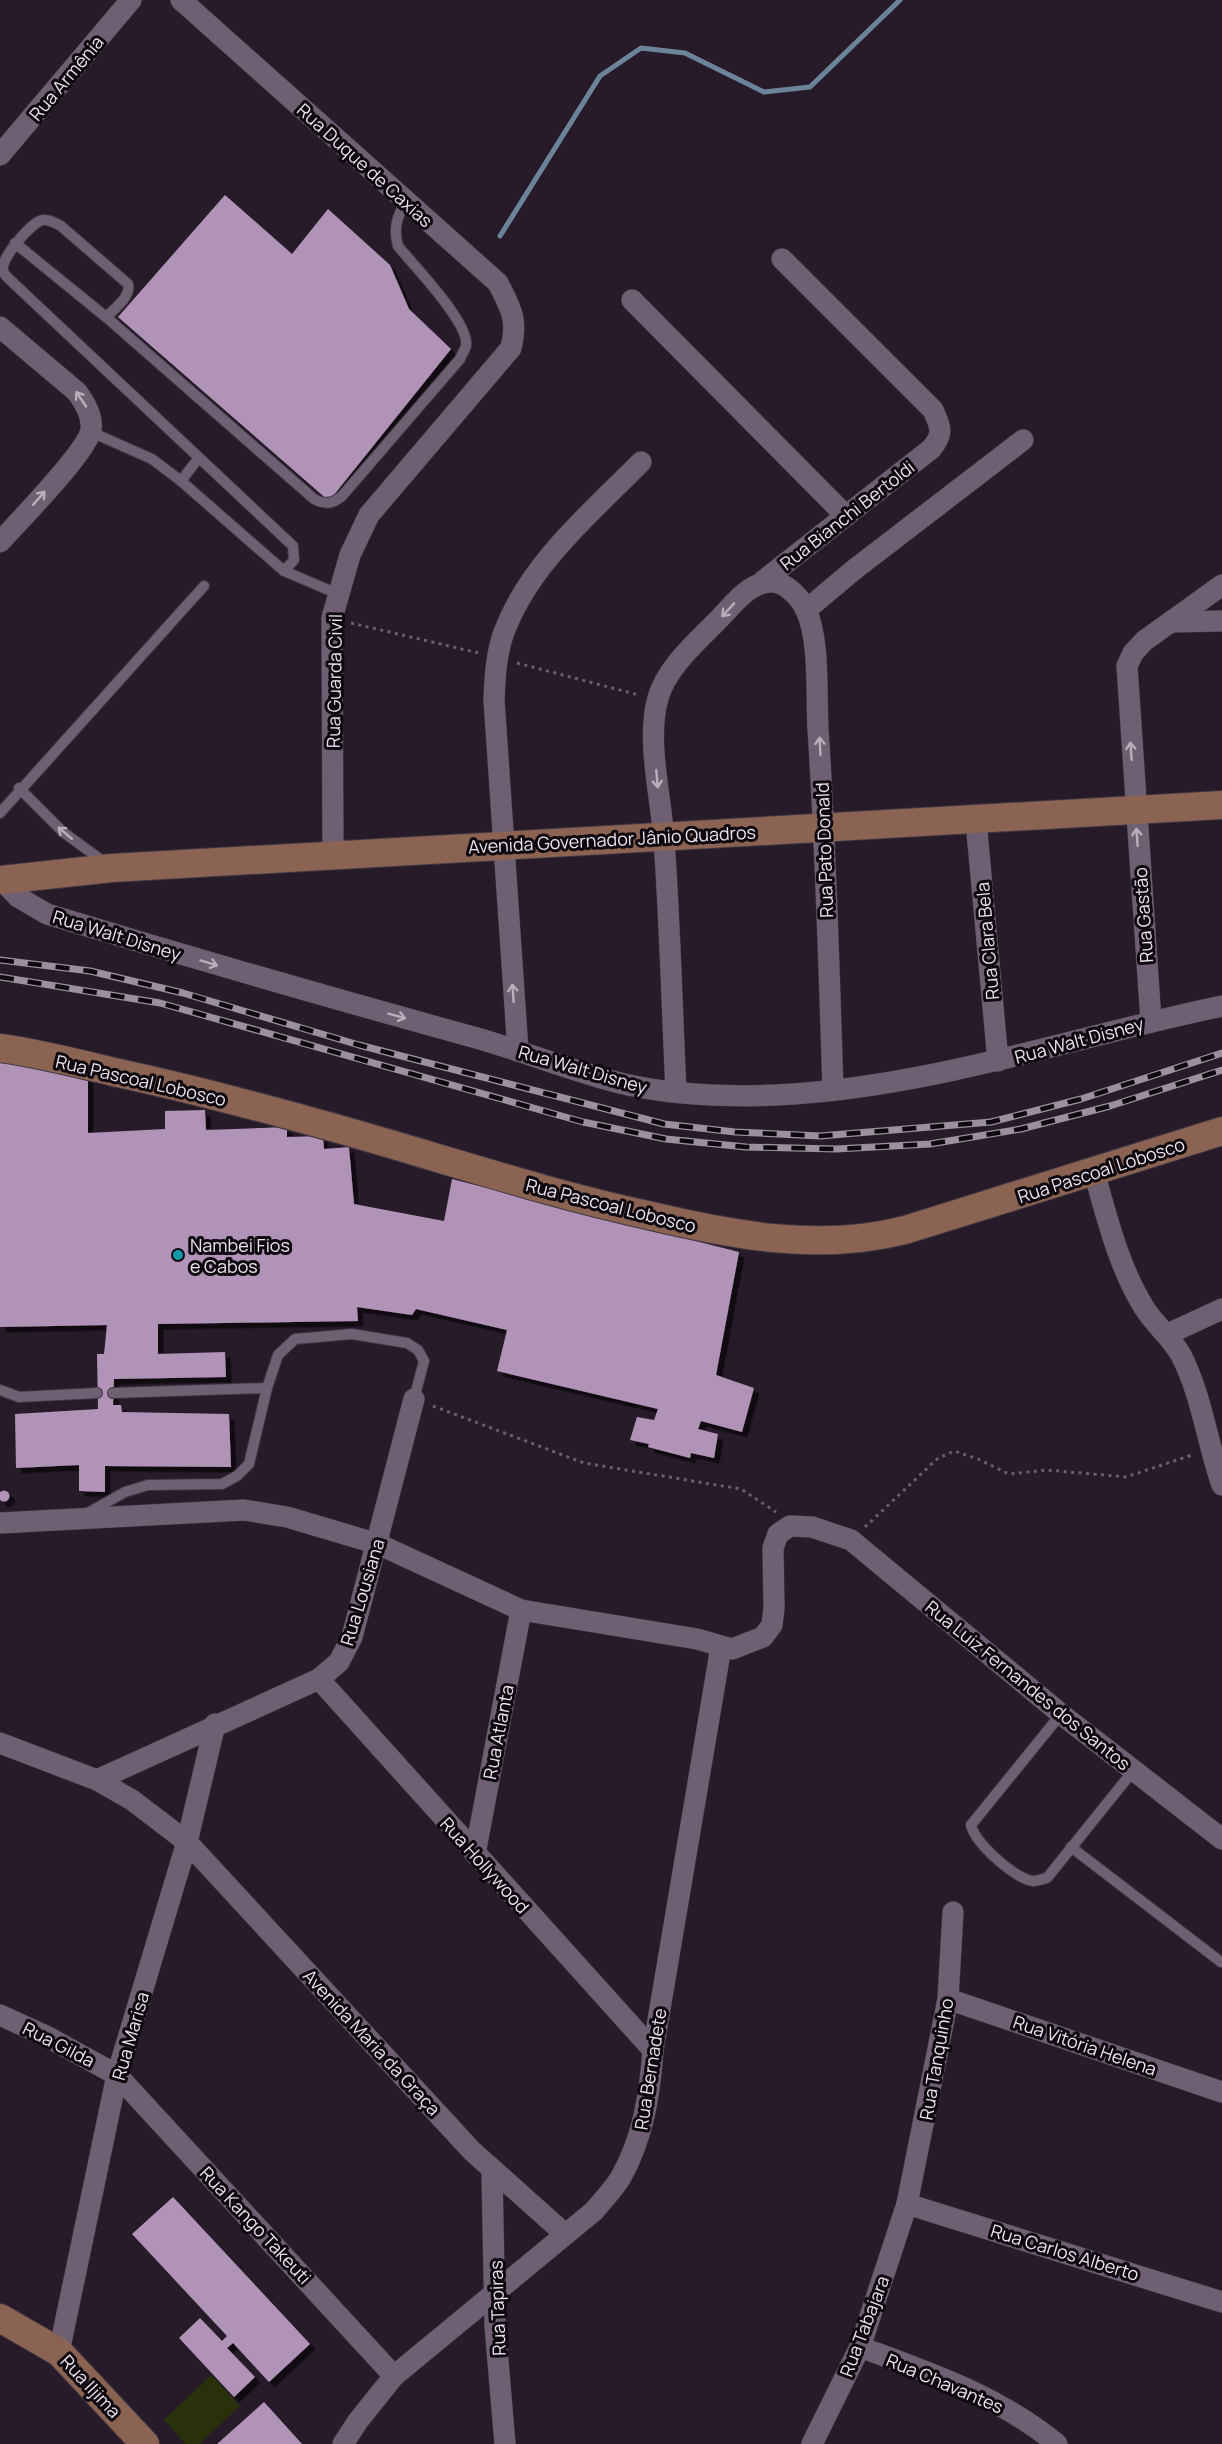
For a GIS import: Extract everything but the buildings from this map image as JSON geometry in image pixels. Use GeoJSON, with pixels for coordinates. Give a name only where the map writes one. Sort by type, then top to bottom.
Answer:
{"type":"FeatureCollection","features":[{"type":"Feature","properties":{"kind":"main road","name":"Avenida Governador Jânio Quadros"},"geometry":{"type":"LineString","coordinates":[[1,878],[112,868],[664,839],[824,826],[976,821],[1222,805]]}},
{"type":"Feature","properties":{"kind":"main road","name":"Rua Pascoal Lobosco"},"geometry":{"type":"LineString","coordinates":[[0,1048],[161,1082],[409,1149],[571,1198],[752,1237],[840,1241],[873,1238],[944,1219],[1222,1131]]}},
{"type":"Feature","properties":{"kind":"main road","name":"Rua Iljima"},"geometry":{"type":"LineString","coordinates":[[0,2318],[59,2352],[145,2444]]}},
{"type":"Feature","properties":{"kind":"street","name":"Rua Armênia"},"geometry":{"type":"LineString","coordinates":[[0,155],[131,0]]}},
{"type":"Feature","properties":{"kind":"street","name":"Rua Duque de Caxias"},"geometry":{"type":"LineString","coordinates":[[181,0],[498,283],[511,309],[516,328],[511,348]]}},
{"type":"Feature","properties":{"kind":"street","name":"Rua Bianchi Bertoldi"},"geometry":{"type":"LineString","coordinates":[[676,1092],[664,839],[657,773],[655,720],[665,680],[740,597],[931,449],[940,439],[942,428],[933,410],[782,259]]}},
{"type":"Feature","properties":{"kind":"street"},"geometry":{"type":"LineString","coordinates":[[632,300],[846,516]]}},
{"type":"Feature","properties":{"kind":"street"},"geometry":{"type":"LineString","coordinates":[[0,327],[77,392],[86,405],[91,432],[79,452],[0,542]]}},
{"type":"Feature","properties":{"kind":"street","name":"Rua Guarda Civil"},"geometry":{"type":"LineString","coordinates":[[333,856],[332,618],[350,555],[369,515],[511,348]]}},
{"type":"Feature","properties":{"kind":"street"},"geometry":{"type":"LineString","coordinates":[[763,581],[779,583],[794,592],[806,610],[855,569],[1023,440]]}},
{"type":"Feature","properties":{"kind":"street"},"geometry":{"type":"LineString","coordinates":[[518,1051],[502,846],[494,700],[497,658],[504,632],[516,606],[546,560],[641,462]]}},
{"type":"Feature","properties":{"kind":"street","name":"Rua Gastão"},"geometry":{"type":"LineString","coordinates":[[1151,1021],[1127,666],[1133,652],[1144,641],[1222,585]]}},
{"type":"Feature","properties":{"kind":"street","name":"Rua Pato Donald"},"geometry":{"type":"LineString","coordinates":[[806,610],[813,641],[824,826],[833,1090]]}},
{"type":"Feature","properties":{"kind":"street"},"geometry":{"type":"LineString","coordinates":[[1170,622],[1222,621]]}},
{"type":"Feature","properties":{"kind":"street","name":"Rua Clara Bela"},"geometry":{"type":"LineString","coordinates":[[976,821],[998,1061]]}},
{"type":"Feature","properties":{"kind":"street","name":"Rua Walt Disney"},"geometry":{"type":"LineString","coordinates":[[1,878],[18,897],[47,914],[256,978],[518,1051],[625,1084],[676,1092],[709,1095],[774,1095],[866,1088],[998,1061],[1151,1021],[1222,1006]]}},
{"type":"Feature","properties":{"kind":"street"},"geometry":{"type":"LineString","coordinates":[[1094,1172],[1128,1275],[1145,1309],[1158,1326],[1168,1334],[1181,1356],[1199,1400],[1210,1448],[1222,1485]]}},
{"type":"Feature","properties":{"kind":"street"},"geometry":{"type":"LineString","coordinates":[[1168,1334],[1222,1309]]}},
{"type":"Feature","properties":{"kind":"street","name":"Rua Lousiana"},"geometry":{"type":"LineString","coordinates":[[97,1780],[215,1724],[288,1695],[319,1678],[339,1662],[352,1637],[414,1399]]}},
{"type":"Feature","properties":{"kind":"street"},"geometry":{"type":"LineString","coordinates":[[0,1523],[244,1510],[287,1517],[378,1544],[521,1610],[697,1639],[732,1649],[763,1636],[772,1625],[774,1608],[772,1548],[777,1534],[790,1526],[812,1527],[842,1537]]}},
{"type":"Feature","properties":{"kind":"street","name":"Rua Luiz Fernandes dos Santos"},"geometry":{"type":"LineString","coordinates":[[842,1537],[1061,1714],[1222,1839]]}},
{"type":"Feature","properties":{"kind":"street","name":"Rua Atlanta"},"geometry":{"type":"LineString","coordinates":[[476,1854],[521,1610]]}},
{"type":"Feature","properties":{"kind":"street","name":"Rua Bernadete"},"geometry":{"type":"LineString","coordinates":[[344,2444],[358,2421],[394,2376],[594,2211],[620,2180],[637,2144],[650,2084],[653,2050],[720,1647]]}},
{"type":"Feature","properties":{"kind":"street","name":"Rua Hollywood"},"geometry":{"type":"LineString","coordinates":[[319,1678],[653,2050]]}},
{"type":"Feature","properties":{"kind":"street","name":"Rua Marisa"},"geometry":{"type":"LineString","coordinates":[[59,2352],[117,2075],[187,1842],[215,1724]]}},
{"type":"Feature","properties":{"kind":"street","name":"Avenida Maria da Graça"},"geometry":{"type":"LineString","coordinates":[[0,1743],[97,1780],[132,1800],[187,1842],[492,2172],[565,2234]]}},
{"type":"Feature","properties":{"kind":"street","name":"Rua Tanquinho"},"geometry":{"type":"LineString","coordinates":[[908,2204],[948,1999],[953,1912]]}},
{"type":"Feature","properties":{"kind":"street","name":"Rua Vitória Helena"},"geometry":{"type":"LineString","coordinates":[[948,1999],[1222,2092]]}},
{"type":"Feature","properties":{"kind":"street","name":"Rua Gilda"},"geometry":{"type":"LineString","coordinates":[[0,2015],[46,2036],[117,2075]]}},
{"type":"Feature","properties":{"kind":"street","name":"Rua Kango Takeuti"},"geometry":{"type":"LineString","coordinates":[[117,2075],[394,2376]]}},
{"type":"Feature","properties":{"kind":"street","name":"Rua Tapiras"},"geometry":{"type":"LineString","coordinates":[[492,2172],[493,2292],[505,2444]]}},
{"type":"Feature","properties":{"kind":"street","name":"Rua Carlos Alberto"},"geometry":{"type":"LineString","coordinates":[[908,2204],[1222,2302]]}},
{"type":"Feature","properties":{"kind":"street","name":"Rua Tabajara"},"geometry":{"type":"LineString","coordinates":[[812,2444],[860,2347],[908,2204]]}},
{"type":"Feature","properties":{"kind":"street","name":"Rua Chavantes"},"geometry":{"type":"LineString","coordinates":[[860,2347],[975,2391],[1017,2414],[1057,2444]]}},
{"type":"Feature","properties":{"kind":"lane"},"geometry":{"type":"LineString","coordinates":[[15,243],[106,317],[314,499],[322,503],[333,504],[460,359],[466,346],[464,334],[453,315],[398,246],[394,232],[397,217],[406,201]]}},
{"type":"Feature","properties":{"kind":"lane"},"geometry":{"type":"LineString","coordinates":[[106,317],[126,296],[129,290],[128,284],[61,226],[50,220],[36,222],[15,243],[3,264],[3,271],[198,459],[293,546],[294,560],[284,571]]}},
{"type":"Feature","properties":{"kind":"lane"},"geometry":{"type":"LineString","coordinates":[[91,432],[152,459],[181,481],[284,571],[338,594]]}},
{"type":"Feature","properties":{"kind":"lane"},"geometry":{"type":"LineString","coordinates":[[181,481],[198,459]]}},
{"type":"Feature","properties":{"kind":"lane"},"geometry":{"type":"LineString","coordinates":[[0,813],[19,788],[204,586]]}},
{"type":"Feature","properties":{"kind":"lane"},"geometry":{"type":"LineString","coordinates":[[19,788],[63,832],[112,868]]}},
{"type":"Feature","properties":{"kind":"lane"},"geometry":{"type":"LineString","coordinates":[[78,1518],[125,1492],[148,1485],[222,1484],[237,1476],[249,1464],[267,1388],[278,1355],[295,1339],[352,1334],[407,1343],[418,1350],[424,1360],[414,1399]]}},
{"type":"Feature","properties":{"kind":"lane"},"geometry":{"type":"LineString","coordinates":[[113,1394],[267,1388]]}},
{"type":"Feature","properties":{"kind":"lane"},"geometry":{"type":"LineString","coordinates":[[0,1390],[19,1396],[98,1393]]}},
{"type":"Feature","properties":{"kind":"lane"},"geometry":{"type":"LineString","coordinates":[[1061,1714],[971,1825],[974,1836],[982,1845],[1019,1875],[1034,1881],[1047,1878],[1133,1771]]}},
{"type":"Feature","properties":{"kind":"lane"},"geometry":{"type":"LineString","coordinates":[[1071,1847],[1221,1962]]}},
{"type":"Feature","properties":{"kind":"path"},"geometry":{"type":"LineString","coordinates":[[414,1399],[584,1463],[741,1489],[772,1508],[790,1526]]}},
{"type":"Feature","properties":{"kind":"path"},"geometry":{"type":"LineString","coordinates":[[842,1537],[937,1459],[954,1451],[978,1459],[1009,1474],[1047,1470],[1126,1477],[1210,1448]]}},
{"type":"Feature","properties":{"kind":"green space"},"geometry":{"type":"Polygon","coordinates":[[[211,2375],[240,2406],[199,2444],[186,2444],[164,2420],[211,2375]]]}},
{"type":"Feature","properties":{"kind":"waterway"},"geometry":{"type":"LineString","coordinates":[[500,236],[600,76],[641,48],[685,53],[764,92],[810,87],[900,0]]}},
{"type":"Feature","properties":{"kind":"railway"},"geometry":{"type":"LineString","coordinates":[[0,960],[90,971],[183,993],[359,1045],[664,1124],[735,1132],[820,1136],[991,1122],[1081,1099],[1222,1053]]}},
{"type":"Feature","properties":{"kind":"railway"},"geometry":{"type":"LineString","coordinates":[[0,977],[160,1003],[583,1122],[666,1139],[746,1147],[836,1149],[930,1144],[1021,1129],[1110,1106],[1222,1070]]}},
{"type":"Feature","properties":{"kind":"place","name":"Nambei Fios e Cabos"},"geometry":{"type":"Point","coordinates":[178,1255]}}]}
